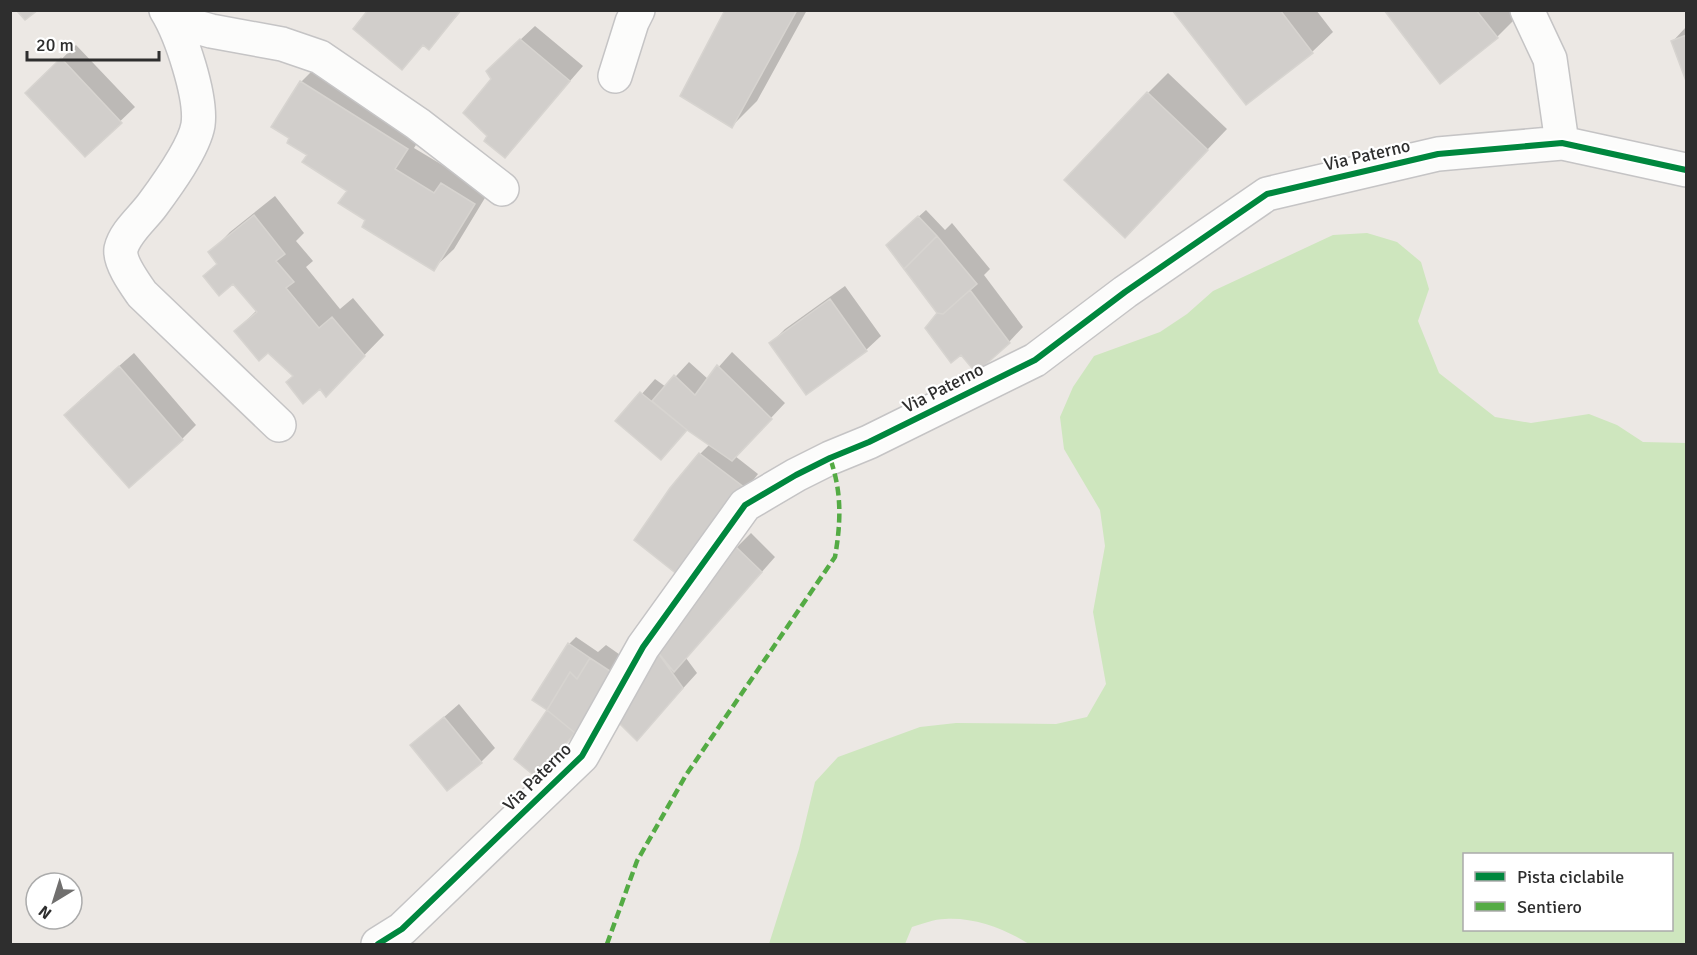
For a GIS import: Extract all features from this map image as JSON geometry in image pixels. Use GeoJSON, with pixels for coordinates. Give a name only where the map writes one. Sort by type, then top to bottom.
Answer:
{"type":"FeatureCollection","features":[{"type":"Feature","properties":{"kind":"street"},"geometry":{"type":"LineString","coordinates":[[615,76],[638,10]]}},
{"type":"Feature","properties":{"kind":"street"},"geometry":{"type":"LineString","coordinates":[[1527,10],[1550,59],[1562,143]]}},
{"type":"Feature","properties":{"kind":"street"},"geometry":{"type":"LineString","coordinates":[[169,15],[211,31],[282,44],[320,57],[418,124],[502,189]]}},
{"type":"Feature","properties":{"kind":"street"},"geometry":{"type":"LineString","coordinates":[[169,15],[183,49],[195,94],[198,125],[187,153],[152,205],[126,238],[120,251],[126,269],[151,304],[279,425]]}},
{"type":"Feature","properties":{"kind":"street","name":"Via Paterno"},"geometry":{"type":"LineString","coordinates":[[378,945],[402,929],[582,756],[643,647],[745,506],[804,471],[870,442],[1035,360],[1125,292],[1267,194],[1438,153],[1562,143],[1686,170]]}},
{"type":"Feature","properties":{"kind":"green space"},"geometry":{"type":"Polygon","coordinates":[[[1367,233],[1397,242],[1421,262],[1429,289],[1418,321],[1439,373],[1495,417],[1531,423],[1589,414],[1617,425],[1643,442],[1686,443],[1686,944],[1029,944],[989,925],[956,919],[937,920],[912,927],[905,944],[769,944],[799,849],[815,782],[838,757],[920,727],[956,723],[1056,724],[1087,717],[1106,684],[1093,612],[1105,546],[1100,510],[1064,449],[1060,417],[1073,387],[1094,356],[1160,332],[1187,314],[1213,291],[1333,235],[1367,233]]]}},
{"type":"Feature","properties":{"kind":"building"},"geometry":{"type":"Polygon","coordinates":[[[16,10],[38,10],[25,20],[16,10]]]}},
{"type":"Feature","properties":{"kind":"building"},"geometry":{"type":"Polygon","coordinates":[[[368,10],[461,10],[429,50],[423,45],[402,70],[353,29],[368,10]]]}},
{"type":"Feature","properties":{"kind":"building"},"geometry":{"type":"Polygon","coordinates":[[[725,10],[797,10],[732,128],[680,96],[725,10]]]}},
{"type":"Feature","properties":{"kind":"building"},"geometry":{"type":"Polygon","coordinates":[[[1172,10],[1280,10],[1313,53],[1246,105],[1172,10]]]}},
{"type":"Feature","properties":{"kind":"building"},"geometry":{"type":"Polygon","coordinates":[[[1384,10],[1476,10],[1498,38],[1440,84],[1384,10]]]}},
{"type":"Feature","properties":{"kind":"building"},"geometry":{"type":"Polygon","coordinates":[[[1686,35],[1686,81],[1671,41],[1686,35]]]}},
{"type":"Feature","properties":{"kind":"building"},"geometry":{"type":"Polygon","coordinates":[[[520,39],[570,81],[505,158],[484,141],[487,136],[463,113],[491,79],[486,71],[520,39]]]}},
{"type":"Feature","properties":{"kind":"building"},"geometry":{"type":"Polygon","coordinates":[[[61,58],[122,123],[85,157],[25,93],[61,58]]]}},
{"type":"Feature","properties":{"kind":"building"},"geometry":{"type":"Polygon","coordinates":[[[300,81],[408,149],[395,169],[434,193],[441,183],[475,204],[434,271],[362,227],[365,220],[338,203],[347,191],[302,162],[307,155],[287,143],[289,138],[271,127],[300,81]]]}},
{"type":"Feature","properties":{"kind":"building"},"geometry":{"type":"Polygon","coordinates":[[[1147,92],[1208,150],[1125,238],[1064,180],[1147,92]]]}},
{"type":"Feature","properties":{"kind":"building"},"geometry":{"type":"Polygon","coordinates":[[[254,215],[285,254],[276,261],[294,282],[286,288],[319,328],[332,317],[365,356],[326,397],[320,389],[303,404],[286,382],[293,376],[268,353],[259,361],[234,331],[257,312],[233,284],[219,296],[203,276],[217,264],[208,252],[254,215]]]}},
{"type":"Feature","properties":{"kind":"building"},"geometry":{"type":"Polygon","coordinates":[[[918,216],[937,236],[904,269],[886,245],[918,216]]]}},
{"type":"Feature","properties":{"kind":"building"},"geometry":{"type":"Polygon","coordinates":[[[937,236],[977,284],[943,314],[937,313],[904,269],[937,236]]]}},
{"type":"Feature","properties":{"kind":"building"},"geometry":{"type":"Polygon","coordinates":[[[970,290],[1010,343],[976,373],[961,355],[951,363],[925,328],[937,313],[943,314],[970,290]]]}},
{"type":"Feature","properties":{"kind":"building"},"geometry":{"type":"Polygon","coordinates":[[[830,299],[867,351],[806,395],[769,343],[830,299]]]}},
{"type":"Feature","properties":{"kind":"building"},"geometry":{"type":"Polygon","coordinates":[[[717,365],[772,419],[732,461],[687,430],[652,401],[674,375],[695,395],[717,365]]]}},
{"type":"Feature","properties":{"kind":"building"},"geometry":{"type":"Polygon","coordinates":[[[119,366],[183,440],[129,488],[64,415],[119,366]]]}},
{"type":"Feature","properties":{"kind":"building"},"geometry":{"type":"Polygon","coordinates":[[[640,392],[687,430],[661,460],[615,421],[640,392]]]}},
{"type":"Feature","properties":{"kind":"building"},"geometry":{"type":"Polygon","coordinates":[[[699,453],[745,488],[678,575],[634,540],[670,488],[699,453]]]}},
{"type":"Feature","properties":{"kind":"building"},"geometry":{"type":"Polygon","coordinates":[[[735,546],[762,572],[674,672],[656,650],[735,546]]]}},
{"type":"Feature","properties":{"kind":"building"},"geometry":{"type":"Polygon","coordinates":[[[568,643],[590,658],[577,679],[570,672],[547,710],[532,700],[568,643]]]}},
{"type":"Feature","properties":{"kind":"building"},"geometry":{"type":"Polygon","coordinates":[[[656,650],[683,688],[637,741],[619,723],[656,650]]]}},
{"type":"Feature","properties":{"kind":"building"},"geometry":{"type":"Polygon","coordinates":[[[590,658],[613,673],[575,733],[547,710],[570,672],[577,679],[590,658]]]}},
{"type":"Feature","properties":{"kind":"building"},"geometry":{"type":"Polygon","coordinates":[[[547,710],[575,733],[537,778],[514,759],[547,710]]]}},
{"type":"Feature","properties":{"kind":"building"},"geometry":{"type":"Polygon","coordinates":[[[444,717],[482,763],[447,791],[410,745],[444,717]]]}},
{"type":"Feature","properties":{"kind":"marked path"},"geometry":{"type":"LineString","coordinates":[[607,944],[637,861],[686,775],[835,557],[839,507],[837,483],[830,458]]}},
{"type":"Feature","properties":{"kind":"cycle path"},"geometry":{"type":"LineString","coordinates":[[378,944],[402,929],[582,756],[643,647],[745,505],[796,475],[869,442],[1035,360],[1125,292],[1267,194],[1438,154],[1562,143],[1686,170]]}}]}
